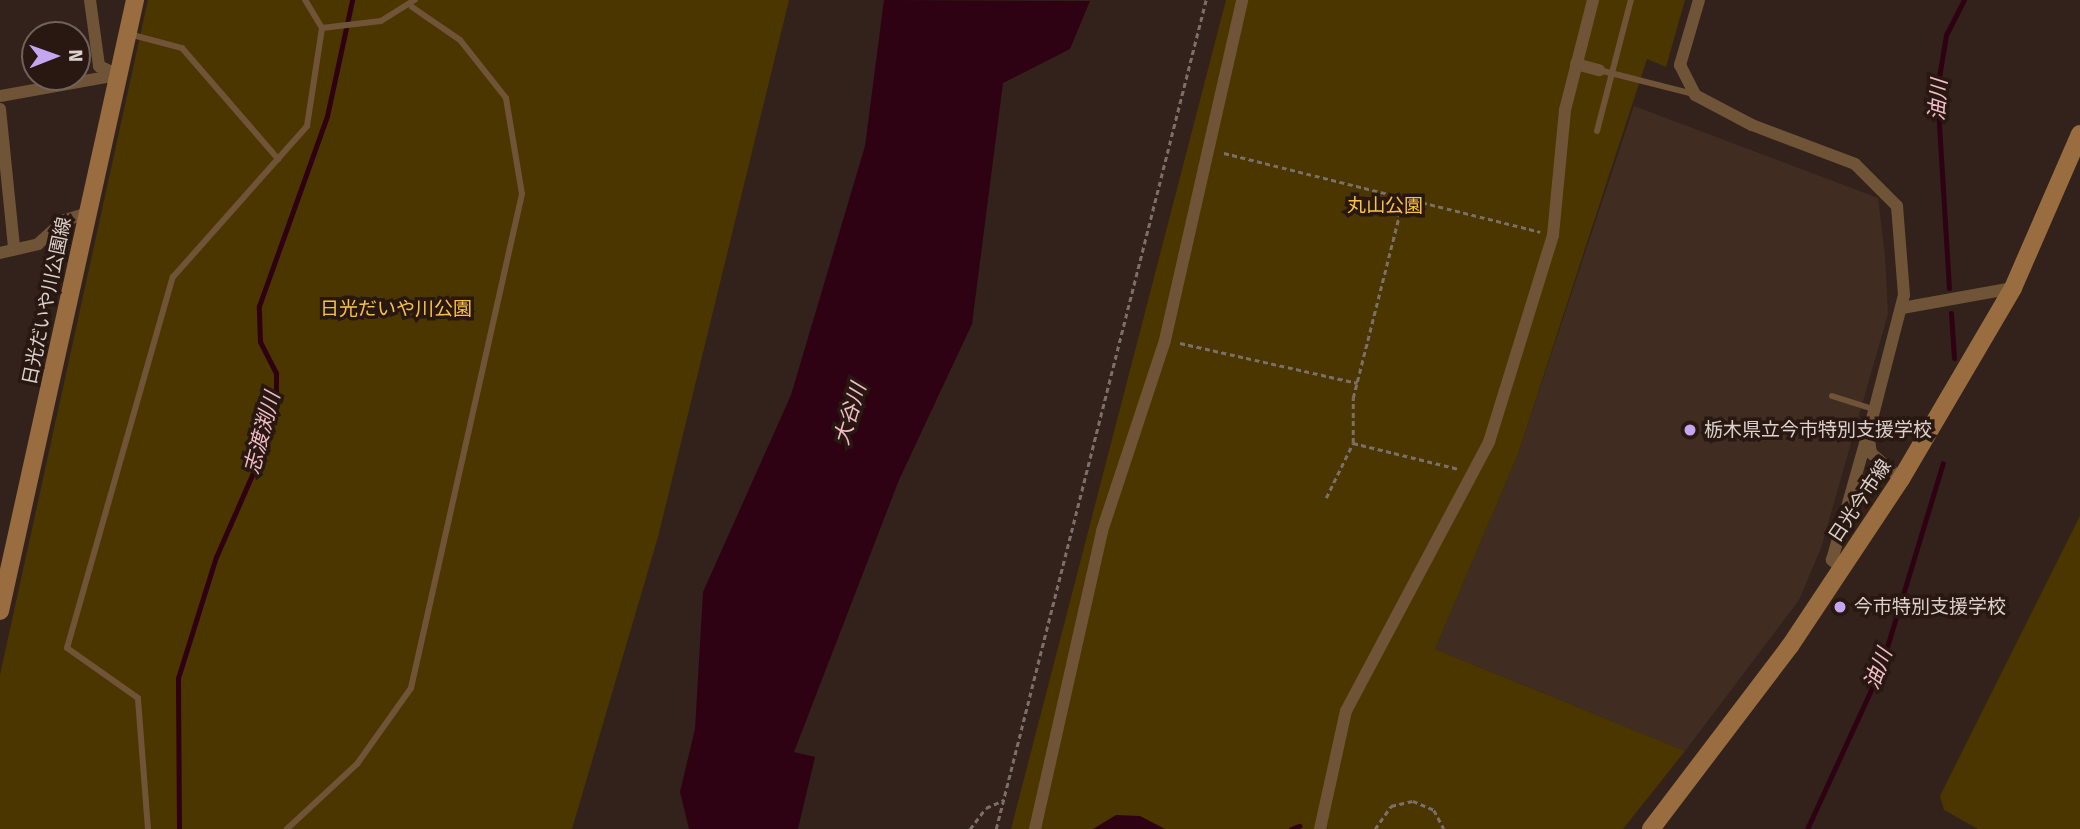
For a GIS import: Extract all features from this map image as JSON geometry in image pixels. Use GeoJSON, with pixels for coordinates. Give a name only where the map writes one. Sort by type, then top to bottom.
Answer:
{"type":"FeatureCollection","features":[{"type":"Feature","properties":{"kind":"main road","name":"日光だいや川公園線"},"geometry":{"type":"LineString","coordinates":[[0,611],[135,0]]}},
{"type":"Feature","properties":{"kind":"main road","name":"日光今市線"},"geometry":{"type":"LineString","coordinates":[[1651,829],[1790,646],[1901,479],[2013,288],[2080,134]]}},
{"type":"Feature","properties":{"kind":"street"},"geometry":{"type":"LineString","coordinates":[[90,0],[99,66],[118,75]]}},
{"type":"Feature","properties":{"kind":"street"},"geometry":{"type":"LineString","coordinates":[[1035,829],[1102,531],[1165,340],[1242,0]]}},
{"type":"Feature","properties":{"kind":"street"},"geometry":{"type":"LineString","coordinates":[[1321,829],[1346,711],[1475,473],[1553,235],[1565,110],[1593,0]]}},
{"type":"Feature","properties":{"kind":"street"},"geometry":{"type":"LineString","coordinates":[[1699,0],[1680,65],[1695,95],[1739,120],[1855,164],[1883,185],[1897,206],[1902,308],[1832,560],[1840,567]]}},
{"type":"Feature","properties":{"kind":"street"},"geometry":{"type":"LineString","coordinates":[[1576,64],[1599,70]]}},
{"type":"Feature","properties":{"kind":"street"},"geometry":{"type":"LineString","coordinates":[[0,96],[118,75]]}},
{"type":"Feature","properties":{"kind":"street"},"geometry":{"type":"LineString","coordinates":[[0,110],[14,247]]}},
{"type":"Feature","properties":{"kind":"street"},"geometry":{"type":"LineString","coordinates":[[0,253],[14,247],[38,244],[65,220],[88,213]]}},
{"type":"Feature","properties":{"kind":"street"},"geometry":{"type":"LineString","coordinates":[[1902,308],[2013,288]]}},
{"type":"Feature","properties":{"kind":"street"},"geometry":{"type":"LineString","coordinates":[[1868,434],[1871,453],[1901,479]]}},
{"type":"Feature","properties":{"kind":"lane"},"geometry":{"type":"LineString","coordinates":[[148,829],[138,698],[67,648],[173,277],[307,126],[322,28],[305,0]]}},
{"type":"Feature","properties":{"kind":"lane"},"geometry":{"type":"LineString","coordinates":[[1597,131],[1631,0]]}},
{"type":"Feature","properties":{"kind":"lane"},"geometry":{"type":"LineString","coordinates":[[287,829],[357,764],[411,688],[522,194],[506,98],[460,40],[414,3],[381,21],[322,28]]}},
{"type":"Feature","properties":{"kind":"lane"},"geometry":{"type":"LineString","coordinates":[[127,34],[182,48],[278,159]]}},
{"type":"Feature","properties":{"kind":"lane"},"geometry":{"type":"LineString","coordinates":[[1599,70],[1695,95]]}},
{"type":"Feature","properties":{"kind":"lane"},"geometry":{"type":"LineString","coordinates":[[1832,396],[1873,409]]}},
{"type":"Feature","properties":{"kind":"path"},"geometry":{"type":"LineString","coordinates":[[996,829],[1206,0]]}},
{"type":"Feature","properties":{"kind":"path"},"geometry":{"type":"LineString","coordinates":[[1208,149],[1553,235]]}},
{"type":"Feature","properties":{"kind":"path"},"geometry":{"type":"LineString","coordinates":[[1326,498],[1353,443],[1358,383],[1405,196]]}},
{"type":"Feature","properties":{"kind":"path"},"geometry":{"type":"LineString","coordinates":[[1165,340],[1358,383]]}},
{"type":"Feature","properties":{"kind":"path"},"geometry":{"type":"LineString","coordinates":[[1353,443],[1475,473]]}},
{"type":"Feature","properties":{"kind":"path"},"geometry":{"type":"LineString","coordinates":[[970,829],[986,808],[1004,800]]}},
{"type":"Feature","properties":{"kind":"path"},"geometry":{"type":"LineString","coordinates":[[1375,829],[1391,806],[1413,801],[1434,810],[1444,829]]}},
{"type":"Feature","properties":{"kind":"shaded area","name":"栃木県立今市特別支援学校"},"geometry":{"type":"Polygon","coordinates":[[[1634,106],[1878,198],[1885,256],[1888,314],[1821,548],[1799,600],[1685,751],[1435,649],[1518,454],[1634,106]]]}},
{"type":"Feature","properties":{"kind":"green space","name":"日光だいや川公園"},"geometry":{"type":"Polygon","coordinates":[[[148,0],[789,0],[658,537],[572,829],[0,829],[0,675],[148,0]]]}},
{"type":"Feature","properties":{"kind":"green space","name":"丸山公園"},"geometry":{"type":"Polygon","coordinates":[[[1226,0],[1685,0],[1666,67],[1647,59],[1518,454],[1435,649],[1685,751],[1623,829],[1011,829],[1226,0]]]}},
{"type":"Feature","properties":{"kind":"green space"},"geometry":{"type":"Polygon","coordinates":[[[2080,516],[2080,829],[1978,829],[1944,810],[1940,796],[2080,516]]]}},
{"type":"Feature","properties":{"kind":"water","name":"大谷川"},"geometry":{"type":"Polygon","coordinates":[[[884,0],[1090,1],[1070,49],[1003,83],[972,324],[899,480],[794,752],[815,757],[798,829],[689,829],[680,792],[695,729],[703,592],[791,395],[865,146],[884,0]]]}},
{"type":"Feature","properties":{"kind":"water"},"geometry":{"type":"Polygon","coordinates":[[[1116,815],[1140,816],[1165,829],[1093,829],[1116,815]]]}},
{"type":"Feature","properties":{"kind":"waterway","name":"志渡渕川"},"geometry":{"type":"LineString","coordinates":[[179,829],[178,678],[216,557],[260,457],[276,395],[276,373],[260,342],[259,306],[327,116],[352,0]]}},
{"type":"Feature","properties":{"kind":"waterway","name":"油川"},"geometry":{"type":"LineString","coordinates":[[1949,288],[1937,89],[1946,35],[1964,0]]}},
{"type":"Feature","properties":{"kind":"waterway","name":"油川"},"geometry":{"type":"LineString","coordinates":[[1951,313],[1954,358]]}},
{"type":"Feature","properties":{"kind":"waterway","name":"油川"},"geometry":{"type":"LineString","coordinates":[[1807,829],[1880,670],[1943,463]]}},
{"type":"Feature","properties":{"kind":"waterway"},"geometry":{"type":"LineString","coordinates":[[1291,829],[1299,826]]}},
{"type":"Feature","properties":{"kind":"place","name":"栃木県立今市特別支援学校"},"geometry":{"type":"Point","coordinates":[1690,430]}},
{"type":"Feature","properties":{"kind":"place","name":"今市特別支援学校"},"geometry":{"type":"Point","coordinates":[1840,607]}}]}
